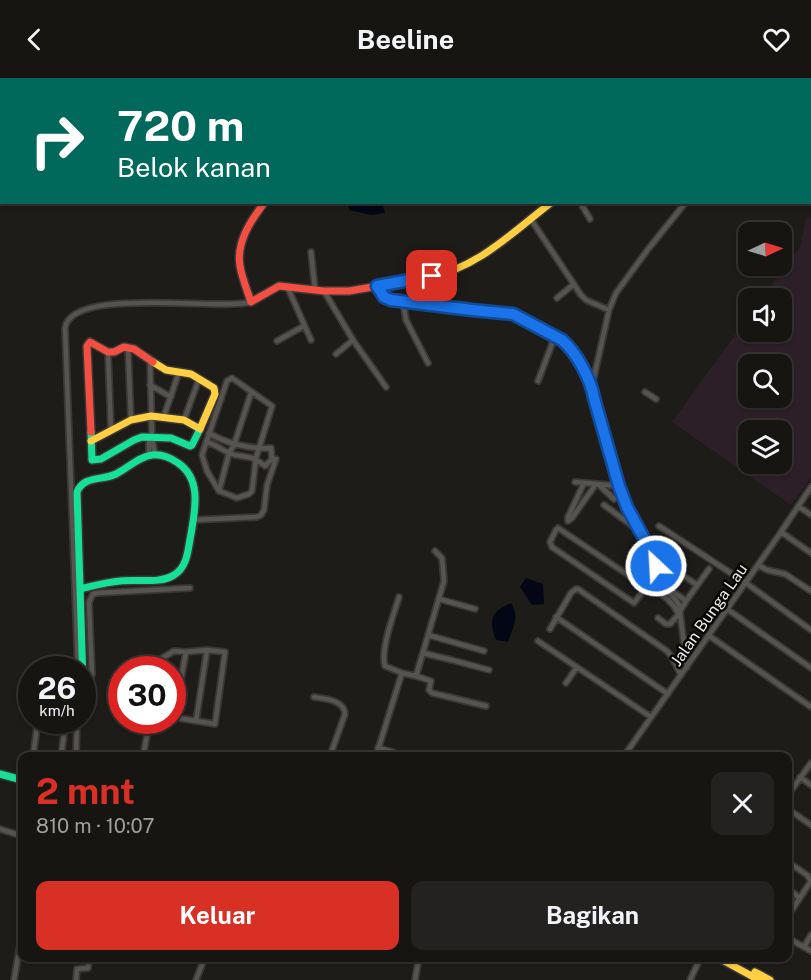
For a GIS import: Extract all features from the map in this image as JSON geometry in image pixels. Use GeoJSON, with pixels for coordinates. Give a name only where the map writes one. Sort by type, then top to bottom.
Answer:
{"type":"FeatureCollection","features":[{"type":"Feature","properties":{"kind":"main road"},"geometry":{"type":"LineString","coordinates":[[263,204],[240,246],[239,261],[251,302],[279,286],[349,291],[446,274],[484,254],[549,204]]}},
{"type":"Feature","properties":{"kind":"main road"},"geometry":{"type":"LineString","coordinates":[[92,342],[108,352],[128,348],[134,349],[166,370],[191,374],[214,388],[215,391],[192,445],[186,446],[171,438],[142,437],[101,459],[92,460],[87,346],[92,342]]}},
{"type":"Feature","properties":{"kind":"main road"},"geometry":{"type":"LineString","coordinates":[[91,441],[131,420],[151,416],[184,420],[200,429]]}},
{"type":"Feature","properties":{"kind":"main road"},"geometry":{"type":"LineString","coordinates":[[80,589],[135,579],[164,579],[175,575],[184,566],[193,520],[195,489],[188,472],[177,461],[152,455],[137,460],[113,475],[84,481],[78,487],[77,492],[80,589],[82,656]]}},
{"type":"Feature","properties":{"kind":"main road"},"geometry":{"type":"LineString","coordinates":[[0,774],[18,779]]}},
{"type":"Feature","properties":{"kind":"main road"},"geometry":{"type":"LineString","coordinates":[[0,780],[18,784]]}},
{"type":"Feature","properties":{"kind":"main road"},"geometry":{"type":"LineString","coordinates":[[726,962],[759,980]]}},
{"type":"Feature","properties":{"kind":"main road"},"geometry":{"type":"LineString","coordinates":[[737,962],[770,980]]}},
{"type":"Feature","properties":{"kind":"street"},"geometry":{"type":"LineString","coordinates":[[581,204],[590,219]]}},
{"type":"Feature","properties":{"kind":"street"},"geometry":{"type":"LineString","coordinates":[[592,386],[609,310],[616,293],[684,204]]}},
{"type":"Feature","properties":{"kind":"street"},"geometry":{"type":"LineString","coordinates":[[530,218],[584,298],[609,310]]}},
{"type":"Feature","properties":{"kind":"street"},"geometry":{"type":"LineString","coordinates":[[310,252],[315,289]]}},
{"type":"Feature","properties":{"kind":"street"},"geometry":{"type":"LineString","coordinates":[[557,298],[574,284]]}},
{"type":"Feature","properties":{"kind":"street"},"geometry":{"type":"LineString","coordinates":[[287,286],[311,340]]}},
{"type":"Feature","properties":{"kind":"street"},"geometry":{"type":"LineString","coordinates":[[377,286],[386,299],[513,314],[568,345],[592,386],[619,486],[627,507],[654,557],[659,582],[675,599],[687,667]]}},
{"type":"Feature","properties":{"kind":"street"},"geometry":{"type":"LineString","coordinates":[[324,291],[353,340],[386,387]]}},
{"type":"Feature","properties":{"kind":"street"},"geometry":{"type":"LineString","coordinates":[[78,656],[65,328],[67,321],[80,311],[98,306],[161,302],[234,305],[251,302]]}},
{"type":"Feature","properties":{"kind":"street"},"geometry":{"type":"LineString","coordinates":[[403,302],[406,320],[428,363]]}},
{"type":"Feature","properties":{"kind":"street"},"geometry":{"type":"LineString","coordinates":[[277,341],[304,326]]}},
{"type":"Feature","properties":{"kind":"street"},"geometry":{"type":"LineString","coordinates":[[538,381],[555,336]]}},
{"type":"Feature","properties":{"kind":"street"},"geometry":{"type":"LineString","coordinates":[[336,354],[353,340]]}},
{"type":"Feature","properties":{"kind":"street"},"geometry":{"type":"LineString","coordinates":[[128,348],[131,420]]}},
{"type":"Feature","properties":{"kind":"street"},"geometry":{"type":"LineString","coordinates":[[108,352],[111,429]]}},
{"type":"Feature","properties":{"kind":"street"},"geometry":{"type":"LineString","coordinates":[[150,360],[152,455]]}},
{"type":"Feature","properties":{"kind":"street"},"geometry":{"type":"LineString","coordinates":[[165,417],[179,372]]}},
{"type":"Feature","properties":{"kind":"street"},"geometry":{"type":"LineString","coordinates":[[232,378],[272,406],[256,458],[252,491],[249,494],[237,498],[219,491],[207,471],[202,455],[209,433],[227,381],[232,378]]}},
{"type":"Feature","properties":{"kind":"street"},"geometry":{"type":"LineString","coordinates":[[184,420],[199,379]]}},
{"type":"Feature","properties":{"kind":"street"},"geometry":{"type":"LineString","coordinates":[[150,385],[171,397]]}},
{"type":"Feature","properties":{"kind":"street"},"geometry":{"type":"LineString","coordinates":[[645,392],[656,399]]}},
{"type":"Feature","properties":{"kind":"street"},"geometry":{"type":"LineString","coordinates":[[219,491],[229,453],[251,393]]}},
{"type":"Feature","properties":{"kind":"street"},"geometry":{"type":"LineString","coordinates":[[209,433],[234,444],[260,449],[271,448],[272,459]]}},
{"type":"Feature","properties":{"kind":"street"},"geometry":{"type":"LineString","coordinates":[[206,442],[229,453],[256,458],[265,466],[272,459]]}},
{"type":"Feature","properties":{"kind":"street"},"geometry":{"type":"LineString","coordinates":[[193,520],[261,515],[264,510],[267,485],[276,459],[272,459]]}},
{"type":"Feature","properties":{"kind":"street"},"geometry":{"type":"LineString","coordinates":[[575,482],[619,486]]}},
{"type":"Feature","properties":{"kind":"street"},"geometry":{"type":"LineString","coordinates":[[584,483],[568,521],[597,484]]}},
{"type":"Feature","properties":{"kind":"street"},"geometry":{"type":"LineString","coordinates":[[597,484],[614,499]]}},
{"type":"Feature","properties":{"kind":"street","name":"Jalan Bunga Lau"},"geometry":{"type":"LineString","coordinates":[[627,752],[811,487]]}},
{"type":"Feature","properties":{"kind":"street"},"geometry":{"type":"LineString","coordinates":[[604,505],[639,532]]}},
{"type":"Feature","properties":{"kind":"street"},"geometry":{"type":"LineString","coordinates":[[798,506],[811,515]]}},
{"type":"Feature","properties":{"kind":"street"},"geometry":{"type":"LineString","coordinates":[[659,526],[746,583],[811,630]]}},
{"type":"Feature","properties":{"kind":"street"},"geometry":{"type":"LineString","coordinates":[[646,587],[558,528],[556,530],[550,542],[552,547],[634,603],[650,585],[669,600],[679,612]]}},
{"type":"Feature","properties":{"kind":"street"},"geometry":{"type":"LineString","coordinates":[[781,532],[811,553]]}},
{"type":"Feature","properties":{"kind":"street"},"geometry":{"type":"LineString","coordinates":[[416,676],[444,578],[442,558],[435,551]]}},
{"type":"Feature","properties":{"kind":"street"},"geometry":{"type":"LineString","coordinates":[[758,565],[767,570],[785,574],[811,591]]}},
{"type":"Feature","properties":{"kind":"street"},"geometry":{"type":"LineString","coordinates":[[686,601],[663,584],[663,573],[667,568],[672,567],[697,585]]}},
{"type":"Feature","properties":{"kind":"street"},"geometry":{"type":"LineString","coordinates":[[658,618],[668,625],[709,569]]}},
{"type":"Feature","properties":{"kind":"street"},"geometry":{"type":"LineString","coordinates":[[91,656],[89,602],[93,594],[190,588]]}},
{"type":"Feature","properties":{"kind":"street"},"geometry":{"type":"LineString","coordinates":[[550,628],[571,593],[576,589],[667,651],[681,675]]}},
{"type":"Feature","properties":{"kind":"street"},"geometry":{"type":"LineString","coordinates":[[399,597],[387,640],[385,666],[431,681],[429,690],[432,693],[486,706]]}},
{"type":"Feature","properties":{"kind":"street"},"geometry":{"type":"LineString","coordinates":[[439,598],[475,609]]}},
{"type":"Feature","properties":{"kind":"street"},"geometry":{"type":"LineString","coordinates":[[727,609],[811,669]]}},
{"type":"Feature","properties":{"kind":"street"},"geometry":{"type":"LineString","coordinates":[[556,617],[668,694]]}},
{"type":"Feature","properties":{"kind":"street"},"geometry":{"type":"LineString","coordinates":[[428,635],[484,651]]}},
{"type":"Feature","properties":{"kind":"street"},"geometry":{"type":"LineString","coordinates":[[708,635],[811,707]]}},
{"type":"Feature","properties":{"kind":"street"},"geometry":{"type":"LineString","coordinates":[[538,641],[651,717]]}},
{"type":"Feature","properties":{"kind":"street"},"geometry":{"type":"LineString","coordinates":[[196,721],[207,650]]}},
{"type":"Feature","properties":{"kind":"street"},"geometry":{"type":"LineString","coordinates":[[166,656],[174,651],[225,652],[215,724],[186,719]]}},
{"type":"Feature","properties":{"kind":"street"},"geometry":{"type":"LineString","coordinates":[[185,656],[186,652]]}},
{"type":"Feature","properties":{"kind":"street"},"geometry":{"type":"LineString","coordinates":[[423,653],[489,670]]}},
{"type":"Feature","properties":{"kind":"street"},"geometry":{"type":"LineString","coordinates":[[566,683],[577,667]]}},
{"type":"Feature","properties":{"kind":"street"},"geometry":{"type":"LineString","coordinates":[[377,752],[402,673]]}},
{"type":"Feature","properties":{"kind":"street"},"geometry":{"type":"LineString","coordinates":[[314,697],[338,702],[345,710],[331,752]]}},
{"type":"Feature","properties":{"kind":"street"},"geometry":{"type":"LineString","coordinates":[[34,752],[36,734]]}},
{"type":"Feature","properties":{"kind":"street"},"geometry":{"type":"LineString","coordinates":[[62,752],[64,734]]}},
{"type":"Feature","properties":{"kind":"street"},"geometry":{"type":"LineString","coordinates":[[77,734],[78,752]]}},
{"type":"Feature","properties":{"kind":"street"},"geometry":{"type":"LineString","coordinates":[[144,752],[147,734]]}},
{"type":"Feature","properties":{"kind":"street"},"geometry":{"type":"LineString","coordinates":[[378,748],[393,752]]}},
{"type":"Feature","properties":{"kind":"street"},"geometry":{"type":"LineString","coordinates":[[792,789],[811,763]]}},
{"type":"Feature","properties":{"kind":"street"},"geometry":{"type":"LineString","coordinates":[[800,777],[811,785]]}},
{"type":"Feature","properties":{"kind":"street"},"geometry":{"type":"LineString","coordinates":[[792,812],[811,825]]}},
{"type":"Feature","properties":{"kind":"street"},"geometry":{"type":"LineString","coordinates":[[0,829],[18,835]]}},
{"type":"Feature","properties":{"kind":"street"},"geometry":{"type":"LineString","coordinates":[[792,865],[811,880],[792,910]]}},
{"type":"Feature","properties":{"kind":"street"},"geometry":{"type":"LineString","coordinates":[[792,892],[800,898]]}},
{"type":"Feature","properties":{"kind":"street"},"geometry":{"type":"LineString","coordinates":[[804,947],[811,935]]}},
{"type":"Feature","properties":{"kind":"street"},"geometry":{"type":"LineString","coordinates":[[792,940],[811,951]]}},
{"type":"Feature","properties":{"kind":"street"},"geometry":{"type":"LineString","coordinates":[[14,980],[18,957]]}},
{"type":"Feature","properties":{"kind":"street"},"geometry":{"type":"LineString","coordinates":[[76,980],[77,969],[88,968],[89,962]]}},
{"type":"Feature","properties":{"kind":"street"},"geometry":{"type":"LineString","coordinates":[[195,980],[203,962]]}},
{"type":"Feature","properties":{"kind":"street"},"geometry":{"type":"LineString","coordinates":[[415,980],[418,962]]}},
{"type":"Feature","properties":{"kind":"street"},"geometry":{"type":"LineString","coordinates":[[690,980],[699,962]]}},
{"type":"Feature","properties":{"kind":"shaded area"},"geometry":{"type":"Polygon","coordinates":[[[348,204],[382,204],[385,213],[371,215],[349,210],[348,204]]]}},
{"type":"Feature","properties":{"kind":"shaded area"},"geometry":{"type":"Polygon","coordinates":[[[806,217],[811,218],[811,477],[791,505],[747,474],[792,474],[792,420],[738,420],[738,468],[672,422],[738,331],[738,342],[792,342],[792,288],[769,288],[778,276],[792,276],[792,258],[800,247],[806,217]]]}},
{"type":"Feature","properties":{"kind":"shaded area"},"geometry":{"type":"Polygon","coordinates":[[[526,578],[543,584],[544,604],[532,605],[520,587],[526,578]]]}},
{"type":"Feature","properties":{"kind":"shaded area"},"geometry":{"type":"Polygon","coordinates":[[[511,603],[515,618],[508,642],[496,640],[492,627],[493,617],[499,609],[511,603]]]}},
{"type":"Feature","properties":{"kind":"traffic: fast"},"geometry":{"type":"LineString","coordinates":[[91,432],[92,460],[101,459],[142,437],[171,438],[190,446],[200,429]]}},
{"type":"Feature","properties":{"kind":"traffic: fast"},"geometry":{"type":"LineString","coordinates":[[147,456],[162,456],[178,463],[191,477],[195,496],[187,557],[179,572],[169,578],[115,582],[80,589],[77,492],[80,487],[89,481],[116,474],[147,456]]}},
{"type":"Feature","properties":{"kind":"traffic: fast"},"geometry":{"type":"LineString","coordinates":[[80,589],[82,656]]}},
{"type":"Feature","properties":{"kind":"traffic: fast"},"geometry":{"type":"LineString","coordinates":[[0,774],[18,779]]}},
{"type":"Feature","properties":{"kind":"traffic: slow"},"geometry":{"type":"LineString","coordinates":[[430,277],[448,272],[480,257],[550,204]]}},
{"type":"Feature","properties":{"kind":"traffic: slow"},"geometry":{"type":"LineString","coordinates":[[91,441],[131,420],[151,416],[184,420],[200,429],[215,394],[214,388],[191,374],[166,370],[153,362]]}},
{"type":"Feature","properties":{"kind":"traffic: slow"},"geometry":{"type":"LineString","coordinates":[[726,962],[759,980]]}},
{"type":"Feature","properties":{"kind":"traffic: slow"},"geometry":{"type":"LineString","coordinates":[[755,972],[770,980]]}},
{"type":"Feature","properties":{"kind":"traffic: jam"},"geometry":{"type":"LineString","coordinates":[[264,204],[250,224],[240,248],[241,270],[251,302],[279,286],[349,291],[430,277]]}},
{"type":"Feature","properties":{"kind":"traffic: jam"},"geometry":{"type":"LineString","coordinates":[[91,432],[87,346],[90,342],[108,352],[124,347],[134,349],[153,362]]}},
{"type":"Feature","properties":{"kind":"route"},"geometry":{"type":"LineString","coordinates":[[432,276],[377,286],[386,299],[513,314],[568,345],[592,386],[619,486],[639,532],[654,557],[656,566]]}}]}
